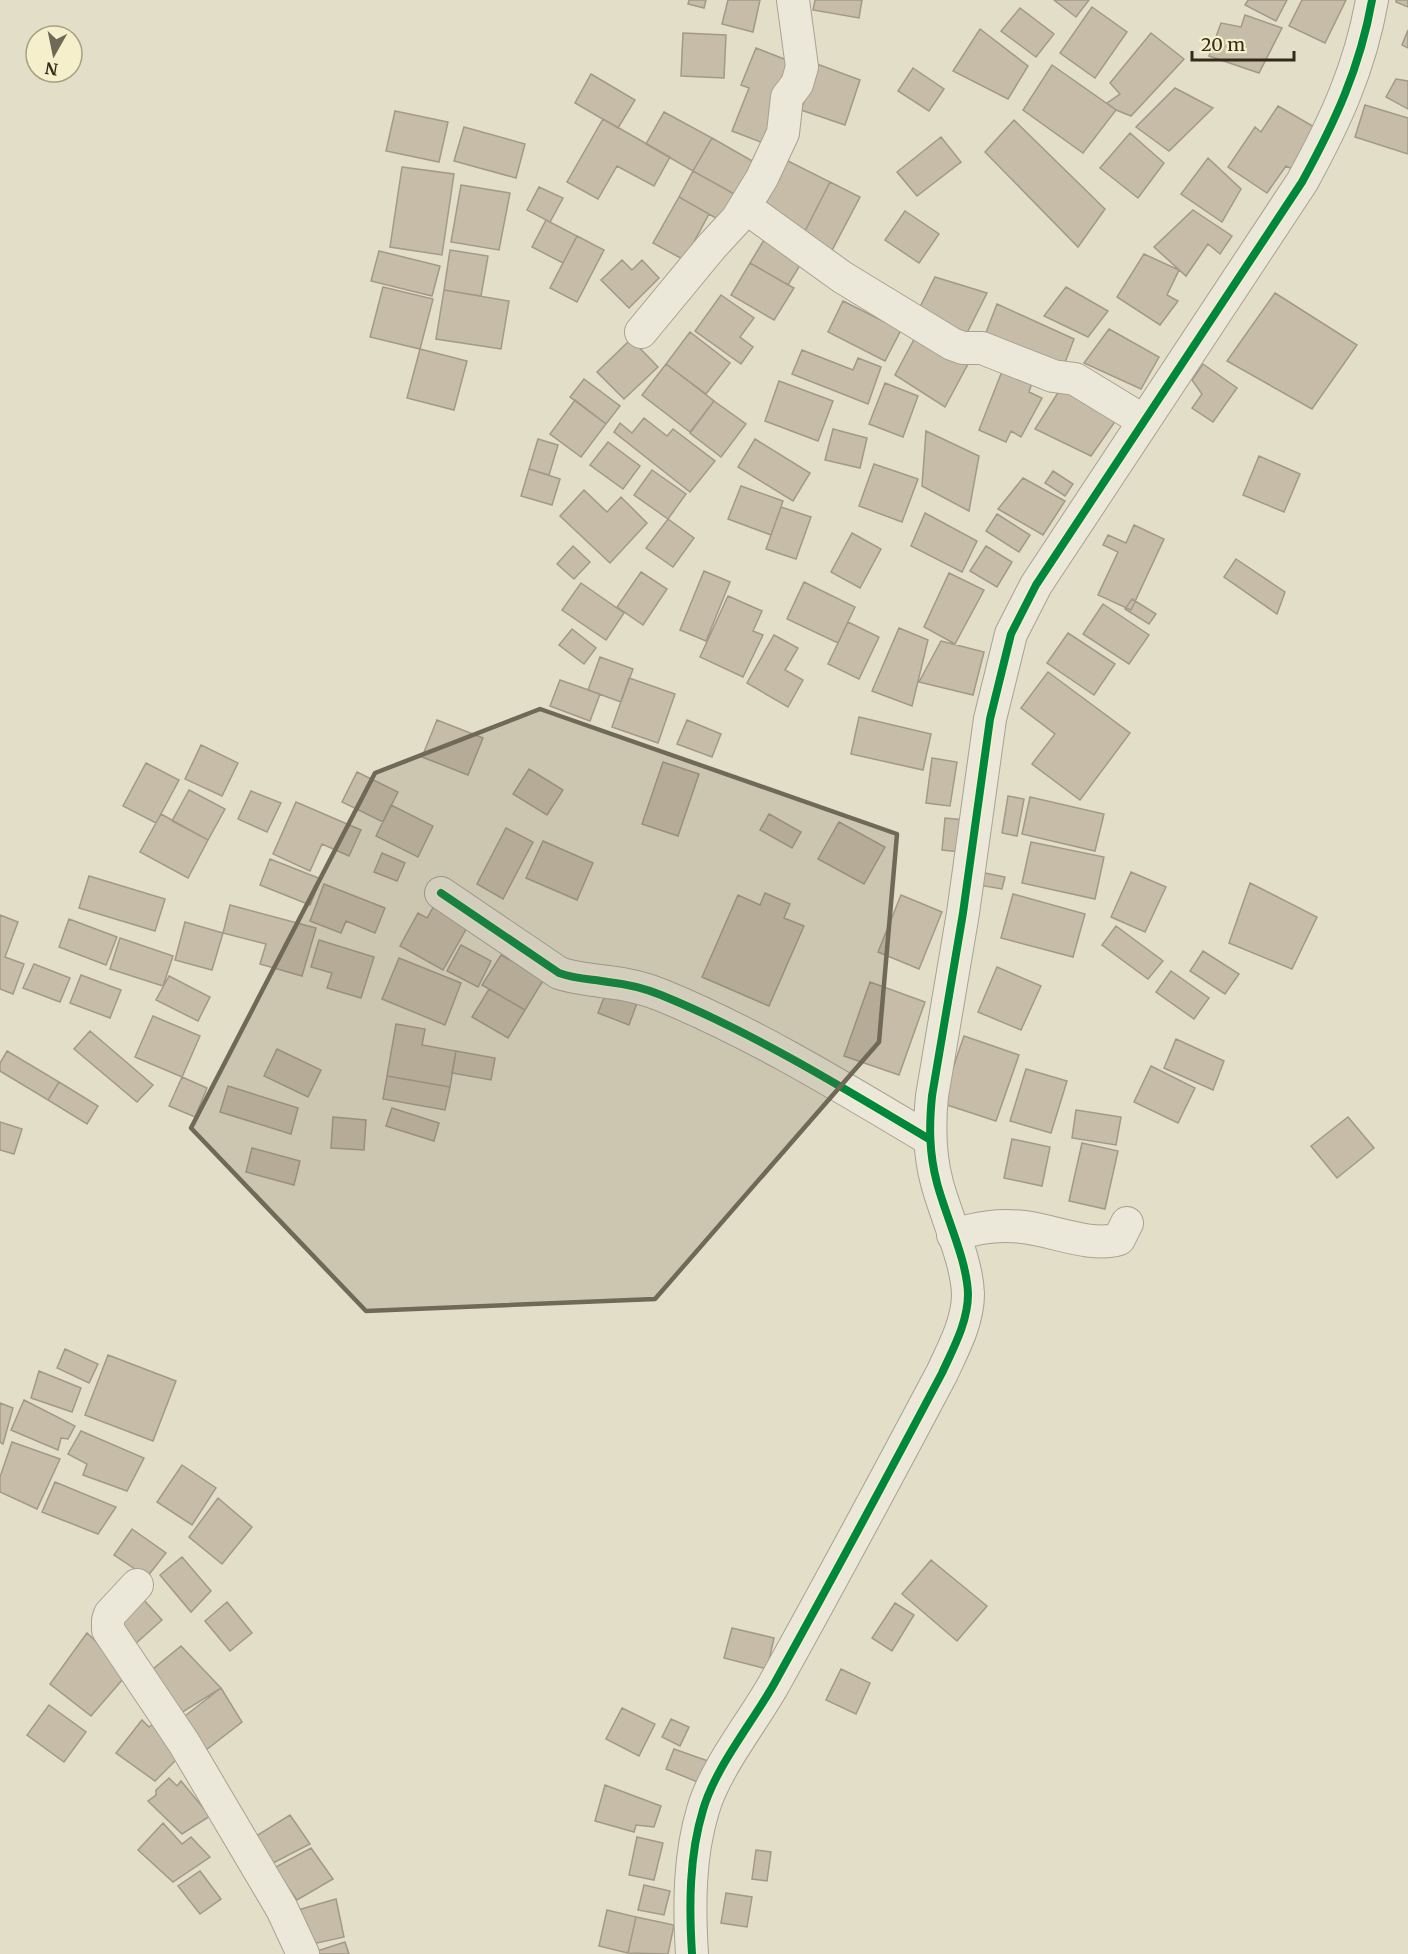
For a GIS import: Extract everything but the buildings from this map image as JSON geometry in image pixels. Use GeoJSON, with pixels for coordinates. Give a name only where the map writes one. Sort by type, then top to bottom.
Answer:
{"type":"FeatureCollection","features":[{"type":"Feature","properties":{"kind":"street"},"geometry":{"type":"LineString","coordinates":[[642,332],[737,219],[762,178],[783,133],[787,97],[797,84],[802,67],[794,0]]}},
{"type":"Feature","properties":{"kind":"street"},"geometry":{"type":"LineString","coordinates":[[692,1954],[691,1894],[694,1848],[708,1795],[718,1774],[760,1708],[942,1374],[960,1333],[967,1300],[965,1272],[937,1181],[929,1139],[932,1096],[963,913],[990,719],[1011,634],[1036,585],[1302,182],[1337,116],[1359,55],[1372,0]]}},
{"type":"Feature","properties":{"kind":"street"},"geometry":{"type":"LineString","coordinates":[[745,207],[842,277],[952,344],[963,348],[982,348],[1053,376],[1075,380],[1144,421]]}},
{"type":"Feature","properties":{"kind":"street"},"geometry":{"type":"LineString","coordinates":[[441,893],[559,973],[581,980],[627,985],[659,994],[717,1020],[855,1095],[929,1139]]}},
{"type":"Feature","properties":{"kind":"street"},"geometry":{"type":"LineString","coordinates":[[954,1235],[1001,1225],[1110,1242],[1119,1239],[1127,1224]]}},
{"type":"Feature","properties":{"kind":"street"},"geometry":{"type":"LineString","coordinates":[[137,1585],[110,1614],[108,1630],[184,1743],[282,1909],[303,1954]]}},
{"type":"Feature","properties":{"kind":"highlighted area"},"geometry":{"type":"Polygon","coordinates":[[[540,709],[897,834],[879,1042],[655,1299],[366,1311],[191,1128],[375,773],[540,709]]]}},
{"type":"Feature","properties":{"kind":"cycle path"},"geometry":{"type":"LineString","coordinates":[[692,1954],[690,1899],[693,1863],[698,1827],[709,1794],[725,1762],[774,1684],[880,1490],[942,1373],[965,1315],[967,1281],[932,1161],[931,1107],[963,913],[990,719],[1011,634],[1036,585],[1302,182],[1345,94],[1361,49],[1372,0]]}},
{"type":"Feature","properties":{"kind":"cycle path"},"geometry":{"type":"LineString","coordinates":[[441,893],[559,973],[642,988],[696,1010],[797,1062],[929,1139]]}}]}
